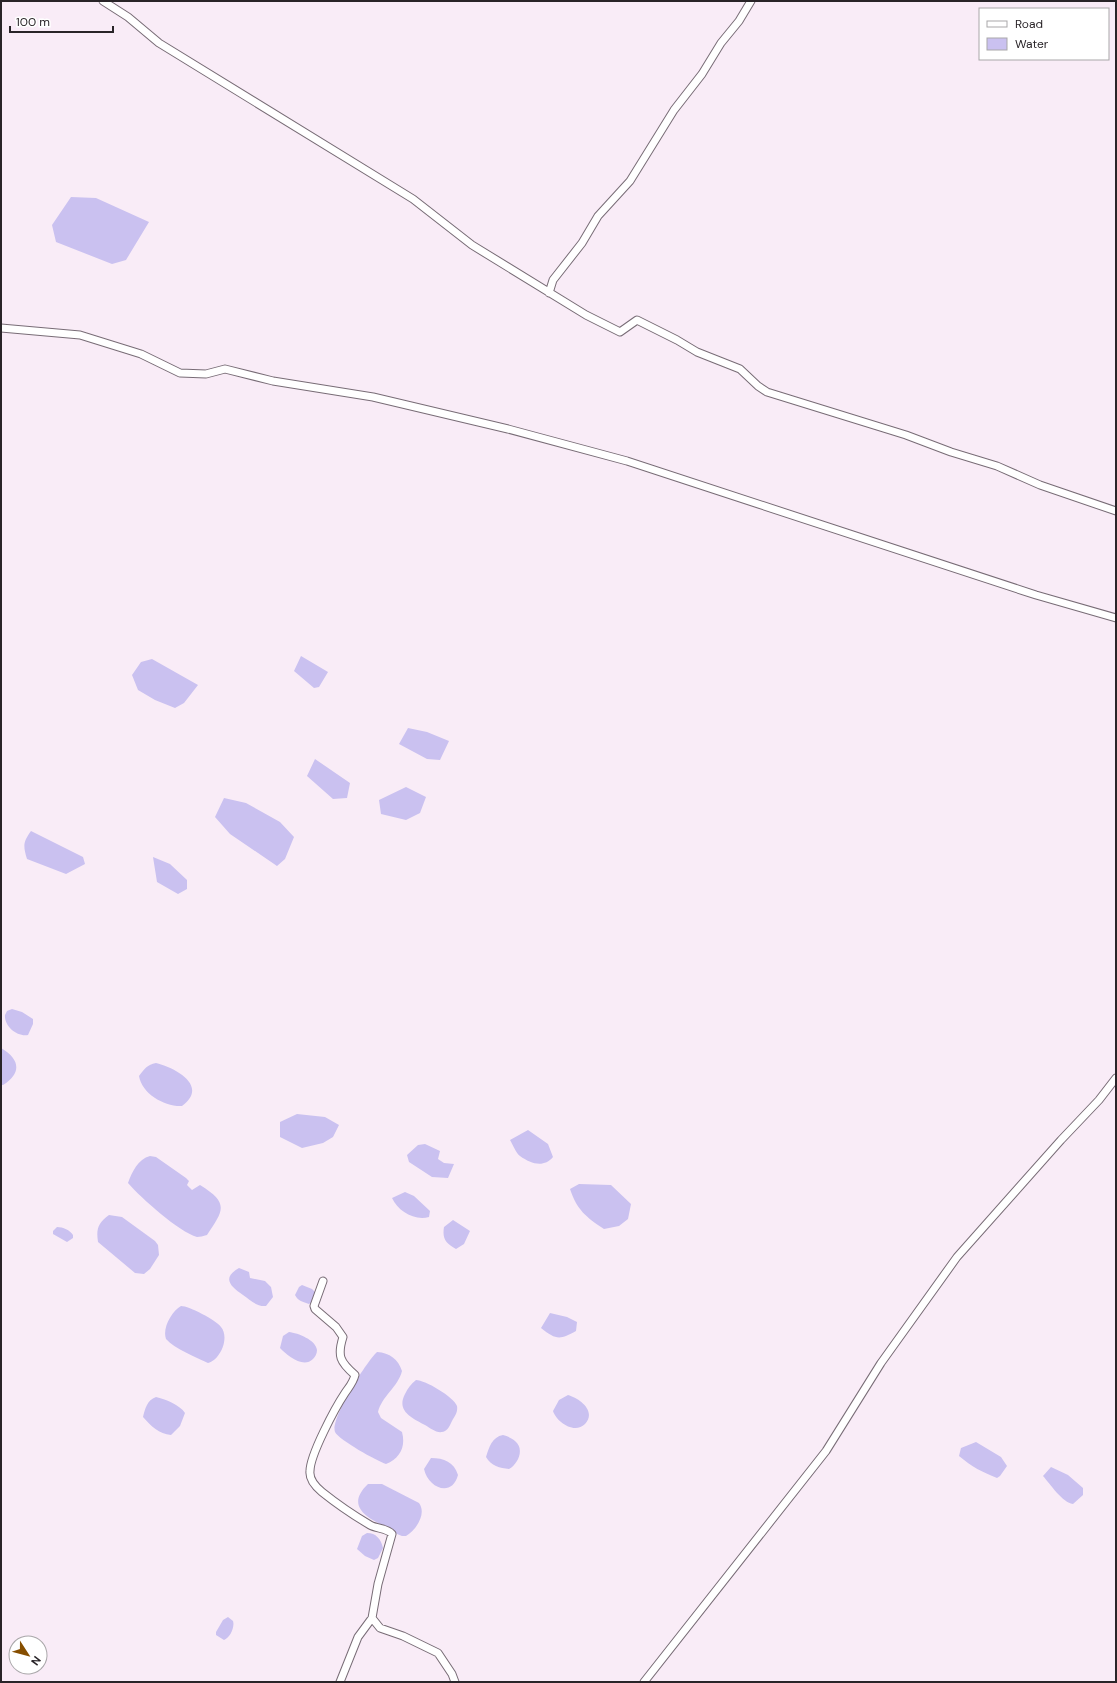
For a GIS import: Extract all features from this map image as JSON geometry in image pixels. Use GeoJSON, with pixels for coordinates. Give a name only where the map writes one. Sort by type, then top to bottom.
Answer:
{"type":"FeatureCollection","features":[{"type":"Feature","properties":{"kind":"street"},"geometry":{"type":"LineString","coordinates":[[103,1],[128,17],[159,43],[413,199],[472,245],[586,315],[620,332],[637,320],[697,352],[740,369],[758,386],[767,392],[906,435],[952,452],[997,466],[1040,485],[1116,511]]}},
{"type":"Feature","properties":{"kind":"street"},"geometry":{"type":"LineString","coordinates":[[549,292],[553,280],[582,243],[598,216],[630,181],[674,110],[702,74],[721,43],[739,21],[751,1]]}},
{"type":"Feature","properties":{"kind":"street"},"geometry":{"type":"LineString","coordinates":[[1,328],[80,335],[141,354],[180,373],[206,374],[225,369],[273,381],[373,397],[508,429],[627,461],[1029,592],[1116,618]]}},
{"type":"Feature","properties":{"kind":"street"},"geometry":{"type":"LineString","coordinates":[[644,1682],[826,1451],[881,1363],[957,1258],[1061,1140],[1099,1100],[1116,1078]]}},
{"type":"Feature","properties":{"kind":"street"},"geometry":{"type":"LineString","coordinates":[[322,1281],[314,1306],[316,1310],[336,1327],[343,1337],[340,1347],[341,1358],[343,1363],[355,1375],[354,1382],[345,1393],[323,1436],[309,1472],[314,1485],[322,1492],[371,1526],[386,1530],[392,1534],[378,1584],[372,1618],[358,1638],[340,1682]]}},
{"type":"Feature","properties":{"kind":"street"},"geometry":{"type":"LineString","coordinates":[[372,1618],[380,1628],[403,1636],[438,1653],[452,1674],[455,1682]]}},
{"type":"Feature","properties":{"kind":"water"},"geometry":{"type":"Polygon","coordinates":[[[71,197],[96,198],[149,222],[126,260],[112,264],[56,242],[52,225],[71,197]]]}},
{"type":"Feature","properties":{"kind":"water"},"geometry":{"type":"Polygon","coordinates":[[[301,656],[328,672],[319,687],[314,688],[294,671],[301,656]]]}},
{"type":"Feature","properties":{"kind":"water"},"geometry":{"type":"Polygon","coordinates":[[[152,659],[198,685],[184,703],[175,708],[155,700],[138,690],[132,675],[141,662],[152,659]]]}},
{"type":"Feature","properties":{"kind":"water"},"geometry":{"type":"Polygon","coordinates":[[[408,728],[427,732],[449,741],[440,760],[427,759],[399,744],[408,728]]]}},
{"type":"Feature","properties":{"kind":"water"},"geometry":{"type":"Polygon","coordinates":[[[315,759],[350,783],[347,798],[333,799],[307,776],[315,759]]]}},
{"type":"Feature","properties":{"kind":"water"},"geometry":{"type":"Polygon","coordinates":[[[406,787],[426,797],[420,813],[406,820],[381,814],[379,800],[406,787]]]}},
{"type":"Feature","properties":{"kind":"water"},"geometry":{"type":"Polygon","coordinates":[[[224,798],[246,803],[280,822],[294,837],[285,859],[277,866],[230,834],[215,817],[224,798]]]}},
{"type":"Feature","properties":{"kind":"water"},"geometry":{"type":"Polygon","coordinates":[[[31,831],[83,857],[85,864],[66,874],[27,859],[24,844],[31,831]]]}},
{"type":"Feature","properties":{"kind":"water"},"geometry":{"type":"Polygon","coordinates":[[[153,857],[170,864],[187,880],[187,889],[178,894],[157,882],[153,857]]]}},
{"type":"Feature","properties":{"kind":"water"},"geometry":{"type":"Polygon","coordinates":[[[12,1009],[22,1012],[33,1019],[33,1024],[28,1035],[20,1034],[9,1027],[5,1019],[5,1015],[7,1011],[12,1009]]]}},
{"type":"Feature","properties":{"kind":"water"},"geometry":{"type":"Polygon","coordinates":[[[1,1048],[12,1057],[16,1066],[16,1071],[13,1076],[3,1085],[1,1085],[1,1048]]]}},
{"type":"Feature","properties":{"kind":"water"},"geometry":{"type":"Polygon","coordinates":[[[156,1063],[164,1065],[180,1074],[187,1079],[191,1085],[192,1092],[189,1099],[182,1106],[175,1106],[155,1098],[149,1094],[141,1082],[139,1076],[141,1073],[148,1066],[156,1063]]]}},
{"type":"Feature","properties":{"kind":"water"},"geometry":{"type":"Polygon","coordinates":[[[297,1114],[325,1117],[339,1125],[333,1137],[323,1143],[302,1148],[280,1137],[280,1122],[297,1114]]]}},
{"type":"Feature","properties":{"kind":"water"},"geometry":{"type":"Polygon","coordinates":[[[528,1130],[548,1144],[553,1157],[546,1163],[533,1163],[524,1159],[517,1153],[510,1140],[528,1130]]]}},
{"type":"Feature","properties":{"kind":"water"},"geometry":{"type":"Polygon","coordinates":[[[425,1144],[440,1151],[438,1159],[444,1163],[454,1164],[448,1178],[432,1177],[409,1162],[407,1155],[418,1145],[425,1144]]]}},
{"type":"Feature","properties":{"kind":"water"},"geometry":{"type":"Polygon","coordinates":[[[150,1156],[156,1157],[186,1178],[189,1181],[187,1185],[192,1190],[200,1185],[216,1197],[221,1207],[220,1213],[207,1235],[197,1237],[180,1229],[151,1205],[128,1183],[139,1163],[150,1156]]]}},
{"type":"Feature","properties":{"kind":"water"},"geometry":{"type":"Polygon","coordinates":[[[579,1184],[611,1185],[631,1204],[628,1219],[619,1226],[604,1229],[598,1225],[587,1217],[579,1208],[573,1196],[570,1189],[579,1184]]]}},
{"type":"Feature","properties":{"kind":"water"},"geometry":{"type":"Polygon","coordinates":[[[405,1192],[414,1196],[430,1211],[429,1217],[418,1218],[407,1214],[398,1207],[392,1198],[405,1192]]]}},
{"type":"Feature","properties":{"kind":"water"},"geometry":{"type":"Polygon","coordinates":[[[109,1215],[122,1217],[155,1241],[158,1245],[159,1255],[150,1269],[144,1274],[135,1273],[98,1242],[97,1233],[100,1224],[109,1215]]]}},
{"type":"Feature","properties":{"kind":"water"},"geometry":{"type":"Polygon","coordinates":[[[453,1220],[470,1231],[464,1244],[456,1249],[447,1243],[444,1238],[444,1227],[453,1220]]]}},
{"type":"Feature","properties":{"kind":"water"},"geometry":{"type":"Polygon","coordinates":[[[57,1227],[68,1230],[72,1233],[73,1238],[67,1242],[53,1234],[53,1231],[57,1227]]]}},
{"type":"Feature","properties":{"kind":"water"},"geometry":{"type":"Polygon","coordinates":[[[239,1268],[249,1272],[250,1278],[265,1281],[271,1287],[273,1297],[266,1306],[254,1303],[232,1286],[229,1279],[230,1275],[239,1268]]]}},
{"type":"Feature","properties":{"kind":"water"},"geometry":{"type":"Polygon","coordinates":[[[302,1285],[312,1289],[315,1292],[314,1301],[309,1304],[299,1300],[295,1295],[299,1287],[302,1285]]]}},
{"type":"Feature","properties":{"kind":"water"},"geometry":{"type":"Polygon","coordinates":[[[181,1306],[190,1308],[214,1321],[224,1332],[224,1342],[220,1353],[212,1361],[208,1363],[180,1349],[166,1339],[165,1330],[169,1320],[174,1312],[181,1306]]]}},
{"type":"Feature","properties":{"kind":"water"},"geometry":{"type":"Polygon","coordinates":[[[550,1313],[567,1317],[577,1322],[576,1331],[562,1337],[554,1337],[546,1332],[541,1328],[550,1313]]]}},
{"type":"Feature","properties":{"kind":"water"},"geometry":{"type":"Polygon","coordinates":[[[289,1332],[302,1335],[316,1346],[317,1353],[313,1359],[309,1362],[300,1362],[295,1360],[280,1348],[283,1336],[289,1332]]]}},
{"type":"Feature","properties":{"kind":"water"},"geometry":{"type":"Polygon","coordinates":[[[377,1352],[393,1357],[402,1371],[397,1382],[380,1406],[378,1412],[381,1418],[402,1432],[403,1437],[401,1451],[395,1459],[386,1464],[367,1455],[343,1440],[335,1432],[335,1425],[343,1403],[372,1357],[377,1352]]]}},
{"type":"Feature","properties":{"kind":"water"},"geometry":{"type":"Polygon","coordinates":[[[416,1380],[426,1383],[439,1390],[455,1402],[457,1406],[456,1414],[450,1426],[446,1430],[438,1432],[433,1430],[411,1417],[404,1409],[402,1405],[405,1394],[416,1380]]]}},
{"type":"Feature","properties":{"kind":"water"},"geometry":{"type":"Polygon","coordinates":[[[568,1395],[581,1402],[588,1410],[588,1419],[581,1427],[576,1428],[566,1425],[558,1419],[553,1411],[559,1400],[568,1395]]]}},
{"type":"Feature","properties":{"kind":"water"},"geometry":{"type":"Polygon","coordinates":[[[156,1397],[176,1405],[185,1413],[180,1426],[171,1435],[159,1431],[143,1417],[148,1403],[156,1397]]]}},
{"type":"Feature","properties":{"kind":"water"},"geometry":{"type":"Polygon","coordinates":[[[503,1435],[514,1440],[520,1448],[519,1456],[515,1464],[509,1469],[493,1464],[486,1457],[494,1440],[503,1435]]]}},
{"type":"Feature","properties":{"kind":"water"},"geometry":{"type":"Polygon","coordinates":[[[976,1442],[1001,1457],[1007,1466],[997,1478],[977,1469],[959,1456],[961,1448],[976,1442]]]}},
{"type":"Feature","properties":{"kind":"water"},"geometry":{"type":"Polygon","coordinates":[[[431,1458],[444,1460],[454,1467],[458,1475],[455,1482],[451,1486],[440,1488],[426,1476],[424,1469],[431,1458]]]}},
{"type":"Feature","properties":{"kind":"water"},"geometry":{"type":"Polygon","coordinates":[[[1051,1467],[1068,1475],[1083,1488],[1083,1495],[1073,1504],[1061,1497],[1043,1476],[1051,1467]]]}},
{"type":"Feature","properties":{"kind":"water"},"geometry":{"type":"Polygon","coordinates":[[[368,1484],[382,1484],[419,1503],[422,1512],[421,1517],[417,1526],[410,1533],[406,1536],[402,1536],[372,1520],[361,1510],[358,1499],[361,1492],[368,1484]]]}},
{"type":"Feature","properties":{"kind":"water"},"geometry":{"type":"Polygon","coordinates":[[[367,1533],[378,1537],[383,1548],[378,1558],[374,1560],[365,1556],[357,1549],[362,1536],[367,1533]]]}},
{"type":"Feature","properties":{"kind":"water"},"geometry":{"type":"Polygon","coordinates":[[[228,1617],[233,1621],[233,1629],[230,1635],[224,1640],[216,1635],[216,1632],[223,1620],[228,1617]]]}}]}
